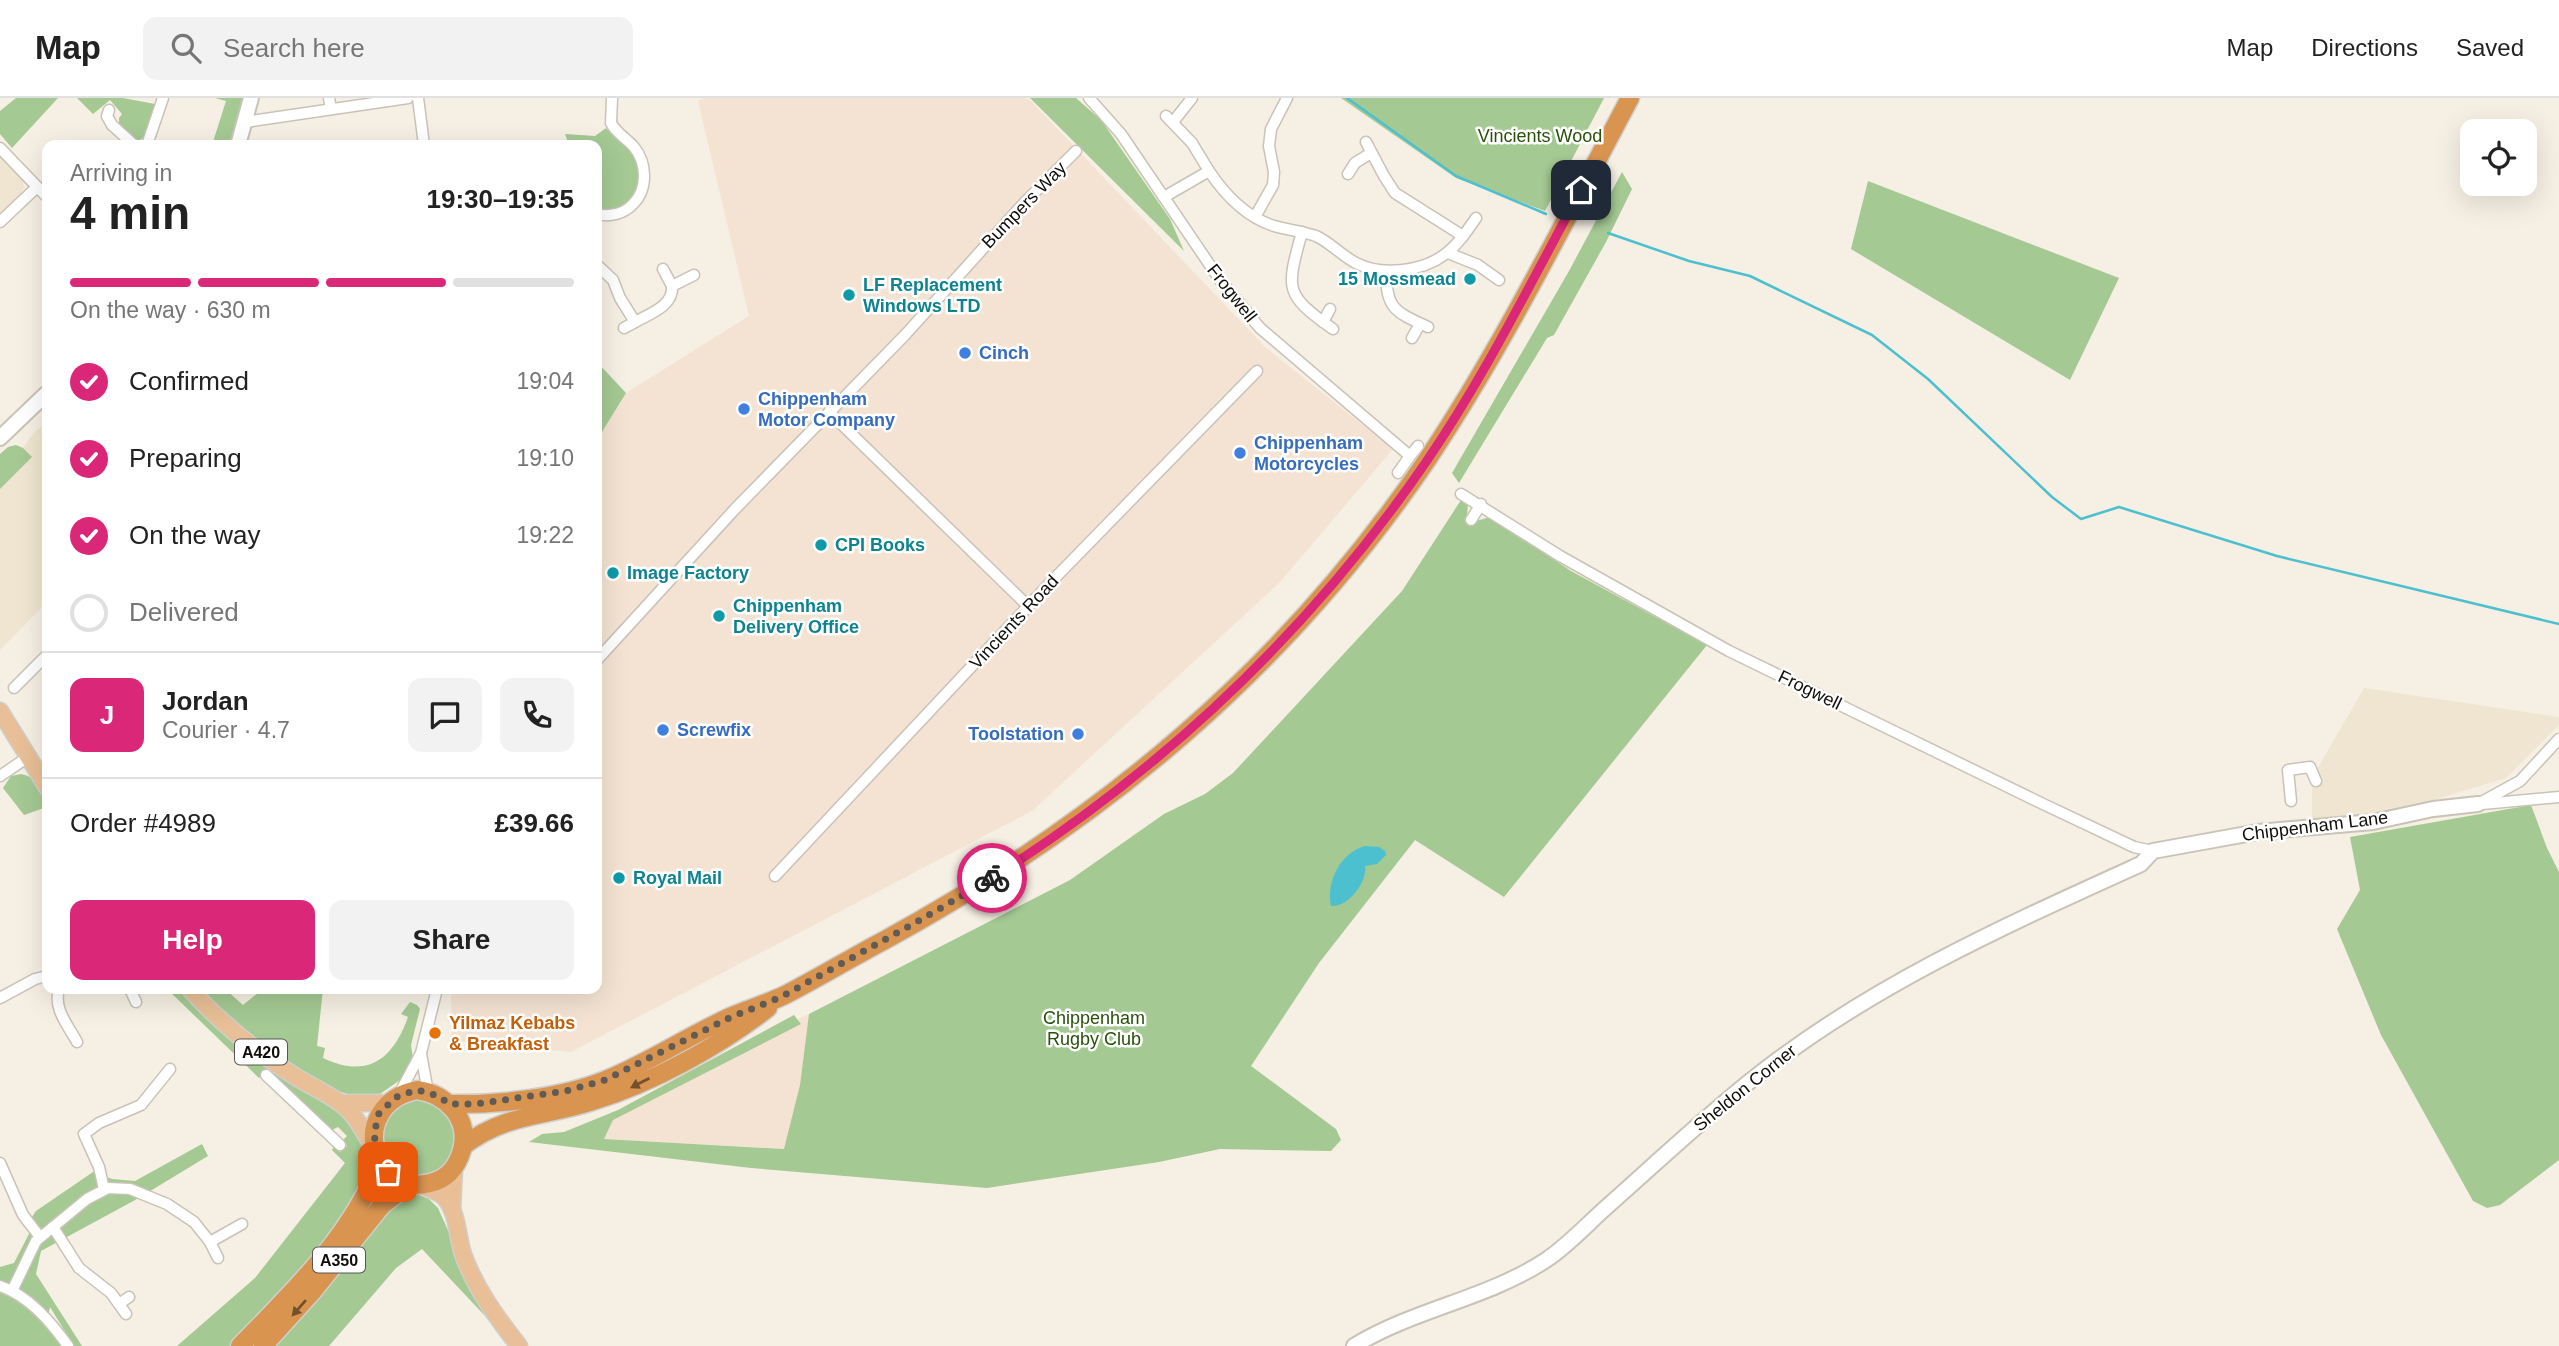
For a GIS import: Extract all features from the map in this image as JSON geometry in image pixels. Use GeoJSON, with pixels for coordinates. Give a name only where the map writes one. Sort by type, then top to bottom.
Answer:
{"type":"FeatureCollection","features":[{"type":"Feature","properties":{"kind":"highway"},"geometry":{"type":"LineString","coordinates":[[449,1104],[488,1103],[586,1087],[622,1073],[729,1018],[781,997],[940,909],[1055,836],[1167,751],[1258,667],[1329,589],[1425,462],[1451,424],[1521,303],[1630,98]]}},
{"type":"Feature","properties":{"kind":"highway"},"geometry":{"type":"LineString","coordinates":[[463,1146],[492,1127],[511,1120],[579,1106],[628,1089],[736,1033],[781,997]]}},
{"type":"Feature","properties":{"kind":"highway"},"geometry":{"type":"LineString","coordinates":[[393,1100],[417,1090],[428,1092],[449,1104],[459,1115],[463,1146],[454,1168]]}},
{"type":"Feature","properties":{"kind":"highway","name":"A350"},"geometry":{"type":"LineString","coordinates":[[240,1346],[296,1287],[333,1242],[369,1189],[377,1156],[376,1124],[379,1113],[393,1100]]}},
{"type":"Feature","properties":{"kind":"highway"},"geometry":{"type":"LineString","coordinates":[[377,1156],[388,1172],[415,1185]]}},
{"type":"Feature","properties":{"kind":"highway","name":"A350"},"geometry":{"type":"LineString","coordinates":[[263,1346],[312,1292],[382,1205],[415,1185],[440,1181],[454,1168]]}},
{"type":"Feature","properties":{"kind":"main road"},"geometry":{"type":"LineString","coordinates":[[0,711],[42,779]]}},
{"type":"Feature","properties":{"kind":"main road","name":"A420"},"geometry":{"type":"LineString","coordinates":[[195,994],[230,1027],[301,1080],[341,1103],[362,1128],[377,1156]]}},
{"type":"Feature","properties":{"kind":"main road","name":"A420"},"geometry":{"type":"LineString","coordinates":[[341,1103],[393,1100]]}},
{"type":"Feature","properties":{"kind":"main road"},"geometry":{"type":"LineString","coordinates":[[454,1168],[452,1210],[463,1255],[480,1290],[519,1346]]}},
{"type":"Feature","properties":{"kind":"main road"},"geometry":{"type":"LineString","coordinates":[[415,1185],[436,1191],[452,1210]]}},
{"type":"Feature","properties":{"kind":"street"},"geometry":{"type":"LineString","coordinates":[[149,140],[163,98]]}},
{"type":"Feature","properties":{"kind":"street"},"geometry":{"type":"LineString","coordinates":[[240,140],[251,98]]}},
{"type":"Feature","properties":{"kind":"street"},"geometry":{"type":"LineString","coordinates":[[245,122],[330,104],[408,98]]}},
{"type":"Feature","properties":{"kind":"street"},"geometry":{"type":"LineString","coordinates":[[418,98],[423,140]]}},
{"type":"Feature","properties":{"kind":"street"},"geometry":{"type":"LineString","coordinates":[[602,214],[610,215],[629,208],[639,196],[644,181],[638,153],[611,123],[612,98]]}},
{"type":"Feature","properties":{"kind":"street","name":"Frogwell"},"geometry":{"type":"LineString","coordinates":[[1089,98],[1121,134],[1220,280],[1260,328],[1410,456]]}},
{"type":"Feature","properties":{"kind":"street"},"geometry":{"type":"LineString","coordinates":[[1192,98],[1170,119],[1196,148],[1209,171],[1229,196],[1255,217],[1327,242],[1355,263],[1386,271],[1423,265],[1448,253],[1475,219]]}},
{"type":"Feature","properties":{"kind":"street"},"geometry":{"type":"LineString","coordinates":[[1255,217],[1274,181],[1269,136],[1272,123],[1283,109],[1287,98]]}},
{"type":"Feature","properties":{"kind":"street"},"geometry":{"type":"LineString","coordinates":[[108,110],[107,116],[112,125],[128,140]]}},
{"type":"Feature","properties":{"kind":"street"},"geometry":{"type":"LineString","coordinates":[[1366,142],[1395,193],[1463,236]]}},
{"type":"Feature","properties":{"kind":"street"},"geometry":{"type":"LineString","coordinates":[[0,148],[42,192]]}},
{"type":"Feature","properties":{"kind":"street","name":"Bumpers Way"},"geometry":{"type":"LineString","coordinates":[[602,655],[735,509],[905,335],[1076,151]]}},
{"type":"Feature","properties":{"kind":"street"},"geometry":{"type":"LineString","coordinates":[[1348,174],[1355,163],[1371,153]]}},
{"type":"Feature","properties":{"kind":"street"},"geometry":{"type":"LineString","coordinates":[[1164,197],[1209,171]]}},
{"type":"Feature","properties":{"kind":"street"},"geometry":{"type":"LineString","coordinates":[[0,222],[37,187]]}},
{"type":"Feature","properties":{"kind":"street"},"geometry":{"type":"LineString","coordinates":[[1302,232],[1292,266],[1291,286],[1297,301],[1334,329]]}},
{"type":"Feature","properties":{"kind":"street"},"geometry":{"type":"LineString","coordinates":[[1448,253],[1478,265],[1499,279]]}},
{"type":"Feature","properties":{"kind":"street"},"geometry":{"type":"LineString","coordinates":[[624,328],[668,302],[673,294],[672,286],[663,269]]}},
{"type":"Feature","properties":{"kind":"street"},"geometry":{"type":"LineString","coordinates":[[602,270],[613,280],[620,298],[635,322]]}},
{"type":"Feature","properties":{"kind":"street"},"geometry":{"type":"LineString","coordinates":[[1386,271],[1387,293],[1391,305],[1400,314],[1424,325],[1412,338]]}},
{"type":"Feature","properties":{"kind":"street"},"geometry":{"type":"LineString","coordinates":[[672,286],[694,275]]}},
{"type":"Feature","properties":{"kind":"street"},"geometry":{"type":"LineString","coordinates":[[1323,322],[1330,309]]}},
{"type":"Feature","properties":{"kind":"street","name":"Vincients Road"},"geometry":{"type":"LineString","coordinates":[[775,876],[1028,606],[1257,371]]}},
{"type":"Feature","properties":{"kind":"street"},"geometry":{"type":"LineString","coordinates":[[0,438],[42,398]]}},
{"type":"Feature","properties":{"kind":"street"},"geometry":{"type":"LineString","coordinates":[[829,412],[1028,606]]}},
{"type":"Feature","properties":{"kind":"street"},"geometry":{"type":"LineString","coordinates":[[1398,473],[1418,446]]}},
{"type":"Feature","properties":{"kind":"street","name":"Frogwell"},"geometry":{"type":"LineString","coordinates":[[1461,494],[1481,504],[1560,556],[1730,651],[2041,803],[2134,847],[2152,851]]}},
{"type":"Feature","properties":{"kind":"street"},"geometry":{"type":"LineString","coordinates":[[1471,520],[1481,504]]}},
{"type":"Feature","properties":{"kind":"street"},"geometry":{"type":"LineString","coordinates":[[14,688],[42,660]]}},
{"type":"Feature","properties":{"kind":"street","name":"Chippenham Lane"},"geometry":{"type":"LineString","coordinates":[[2478,804],[2520,781],[2559,739]]}},
{"type":"Feature","properties":{"kind":"street"},"geometry":{"type":"LineString","coordinates":[[0,776],[28,757]]}},
{"type":"Feature","properties":{"kind":"street"},"geometry":{"type":"LineString","coordinates":[[2291,801],[2288,770],[2310,767],[2316,781]]}},
{"type":"Feature","properties":{"kind":"street"},"geometry":{"type":"LineString","coordinates":[[2520,781],[2521,799]]}},
{"type":"Feature","properties":{"kind":"street","name":"Chippenham Lane"},"geometry":{"type":"LineString","coordinates":[[2152,851],[2258,832],[2373,822],[2433,809],[2559,797]]}},
{"type":"Feature","properties":{"kind":"street","name":"Sheldon Corner"},"geometry":{"type":"LineString","coordinates":[[1354,1346],[1377,1332],[1517,1278],[1550,1257],[1690,1132],[1805,1039],[1896,982],[1967,943],[2141,864],[2152,851]]}},
{"type":"Feature","properties":{"kind":"street"},"geometry":{"type":"LineString","coordinates":[[0,998],[42,977]]}},
{"type":"Feature","properties":{"kind":"street"},"geometry":{"type":"LineString","coordinates":[[58,994],[56,1000],[59,1010],[77,1042]]}},
{"type":"Feature","properties":{"kind":"street"},"geometry":{"type":"LineString","coordinates":[[132,994],[136,1002]]}},
{"type":"Feature","properties":{"kind":"street"},"geometry":{"type":"LineString","coordinates":[[393,1100],[421,1053],[436,994]]}},
{"type":"Feature","properties":{"kind":"street"},"geometry":{"type":"LineString","coordinates":[[421,1053],[428,1092]]}},
{"type":"Feature","properties":{"kind":"street"},"geometry":{"type":"LineString","coordinates":[[104,1189],[99,1167],[84,1134],[99,1123],[141,1105],[170,1069]]}},
{"type":"Feature","properties":{"kind":"street"},"geometry":{"type":"LineString","coordinates":[[266,1075],[338,1139]]}},
{"type":"Feature","properties":{"kind":"street"},"geometry":{"type":"LineString","coordinates":[[288,1096],[301,1080]]}},
{"type":"Feature","properties":{"kind":"street"},"geometry":{"type":"LineString","coordinates":[[1,1166],[23,1215],[40,1237]]}},
{"type":"Feature","properties":{"kind":"street"},"geometry":{"type":"LineString","coordinates":[[12,1291],[40,1237],[87,1199],[104,1189],[130,1189],[167,1204],[194,1222],[210,1242],[218,1258]]}},
{"type":"Feature","properties":{"kind":"street"},"geometry":{"type":"LineString","coordinates":[[210,1242],[242,1224]]}},
{"type":"Feature","properties":{"kind":"street"},"geometry":{"type":"LineString","coordinates":[[53,1227],[79,1268],[103,1287],[126,1314]]}},
{"type":"Feature","properties":{"kind":"street"},"geometry":{"type":"LineString","coordinates":[[0,1286],[12,1291],[50,1321],[68,1346]]}},
{"type":"Feature","properties":{"kind":"street"},"geometry":{"type":"LineString","coordinates":[[119,1304],[129,1297]]}},
{"type":"Feature","properties":{"kind":"shaded area"},"geometry":{"type":"Polygon","coordinates":[[[704,98],[1030,100],[1265,347],[1393,449],[1280,582],[1032,811],[571,1052],[452,1041],[451,994],[602,994],[602,432],[626,393],[749,316],[698,101],[704,98]]]}},
{"type":"Feature","properties":{"kind":"shaded area"},"geometry":{"type":"Polygon","coordinates":[[[0,156],[21,177],[24,187],[21,194],[0,216],[0,156]]]}},
{"type":"Feature","properties":{"kind":"shaded area"},"geometry":{"type":"Polygon","coordinates":[[[42,426],[42,607],[0,650],[0,479],[42,426]]]}},
{"type":"Feature","properties":{"kind":"shaded area"},"geometry":{"type":"Polygon","coordinates":[[[2364,688],[2559,717],[2559,725],[2506,778],[2404,809],[2312,820],[2312,778],[2364,688]]]}},
{"type":"Feature","properties":{"kind":"shaded area"},"geometry":{"type":"Polygon","coordinates":[[[809,1014],[800,1085],[785,1149],[604,1139],[612,1120],[801,1024],[798,1019],[809,1014]]]}},
{"type":"Feature","properties":{"kind":"green space"},"geometry":{"type":"Polygon","coordinates":[[[16,98],[58,98],[12,148],[0,134],[0,111],[16,98]]]}},
{"type":"Feature","properties":{"kind":"green space"},"geometry":{"type":"Polygon","coordinates":[[[77,98],[123,98],[155,104],[148,131],[140,140],[135,140],[119,127],[122,114],[110,100],[93,114],[77,98]]]}},
{"type":"Feature","properties":{"kind":"green space"},"geometry":{"type":"Polygon","coordinates":[[[215,98],[244,98],[232,140],[214,140],[226,101],[215,98]]]}},
{"type":"Feature","properties":{"kind":"green space"},"geometry":{"type":"Polygon","coordinates":[[[1030,98],[1076,98],[1101,120],[1170,219],[1184,251],[1030,98]]]}},
{"type":"Feature","properties":{"kind":"green space","name":"Vincients Wood"},"geometry":{"type":"Polygon","coordinates":[[[1341,98],[1604,98],[1545,211],[1456,178],[1341,98]]]}},
{"type":"Feature","properties":{"kind":"green space"},"geometry":{"type":"Polygon","coordinates":[[[606,128],[635,156],[640,170],[640,185],[634,198],[609,210],[602,209],[602,140],[567,140],[565,134],[595,136],[606,128]]]}},
{"type":"Feature","properties":{"kind":"green space"},"geometry":{"type":"Polygon","coordinates":[[[1622,172],[1632,189],[1606,242],[1554,335],[1547,338],[1459,483],[1452,473],[1569,271],[1622,172]]]}},
{"type":"Feature","properties":{"kind":"green space"},"geometry":{"type":"Polygon","coordinates":[[[1868,181],[2119,278],[2070,380],[1851,249],[1868,181]]]}},
{"type":"Feature","properties":{"kind":"green space"},"geometry":{"type":"Polygon","coordinates":[[[602,367],[626,393],[602,432],[602,367]]]}},
{"type":"Feature","properties":{"kind":"green space"},"geometry":{"type":"Polygon","coordinates":[[[16,445],[32,457],[0,489],[0,454],[8,447],[16,445]]]}},
{"type":"Feature","properties":{"kind":"green space","name":"Chippenham Rugby Club"},"geometry":{"type":"Polygon","coordinates":[[[1461,500],[1468,503],[1467,517],[1476,521],[1490,517],[1571,571],[1707,645],[1504,897],[1415,840],[1319,963],[1251,1066],[1336,1129],[1341,1140],[1331,1151],[1220,1149],[1159,1162],[987,1188],[751,1168],[529,1142],[542,1134],[564,1132],[618,1110],[794,1015],[801,1024],[613,1120],[604,1139],[784,1149],[800,1085],[809,1014],[1070,880],[1164,814],[1205,794],[1233,773],[1402,591],[1461,500]]]}},
{"type":"Feature","properties":{"kind":"green space"},"geometry":{"type":"Polygon","coordinates":[[[21,774],[40,786],[42,809],[24,815],[3,788],[11,776],[21,774]]]}},
{"type":"Feature","properties":{"kind":"green space"},"geometry":{"type":"Polygon","coordinates":[[[2531,805],[2559,872],[2559,1160],[2500,1205],[2487,1208],[2473,1201],[2381,1035],[2337,929],[2360,890],[2350,837],[2531,805]]]}},
{"type":"Feature","properties":{"kind":"green space"},"geometry":{"type":"Polygon","coordinates":[[[172,994],[231,994],[243,1005],[257,994],[322,994],[317,1046],[325,1048],[323,1058],[353,1066],[376,1062],[386,1054],[402,1032],[408,1017],[401,1014],[410,1002],[420,1009],[411,1045],[413,1059],[403,1078],[380,1094],[366,1097],[357,1097],[325,1087],[346,1114],[369,1153],[370,1163],[368,1182],[332,1237],[232,1346],[177,1346],[255,1278],[345,1163],[332,1150],[334,1147],[340,1152],[347,1146],[343,1140],[347,1136],[338,1127],[330,1131],[265,1072],[259,1078],[172,994]]]}},
{"type":"Feature","properties":{"kind":"green space"},"geometry":{"type":"Polygon","coordinates":[[[422,1098],[438,1103],[448,1114],[453,1129],[453,1153],[447,1164],[434,1176],[405,1177],[387,1160],[383,1130],[386,1119],[405,1100],[422,1098]]]}},
{"type":"Feature","properties":{"kind":"green space"},"geometry":{"type":"Polygon","coordinates":[[[202,1144],[208,1156],[137,1199],[41,1251],[36,1274],[82,1346],[74,1346],[50,1307],[47,1322],[63,1346],[0,1346],[0,1267],[14,1263],[29,1234],[36,1211],[93,1172],[112,1179],[135,1181],[202,1144]]]}},
{"type":"Feature","properties":{"kind":"green space"},"geometry":{"type":"Polygon","coordinates":[[[407,1195],[419,1195],[429,1199],[438,1208],[459,1255],[504,1336],[422,1249],[396,1268],[329,1346],[272,1346],[375,1220],[407,1195]]]}},
{"type":"Feature","properties":{"kind":"water"},"geometry":{"type":"Polygon","coordinates":[[[1365,846],[1379,847],[1386,855],[1377,864],[1365,866],[1360,886],[1350,898],[1337,906],[1331,906],[1331,887],[1337,870],[1348,855],[1365,846]]]}},
{"type":"Feature","properties":{"kind":"waterway"},"geometry":{"type":"LineString","coordinates":[[1347,98],[1456,176],[1546,214]]}},
{"type":"Feature","properties":{"kind":"waterway"},"geometry":{"type":"LineString","coordinates":[[1608,233],[1689,261],[1750,276],[1872,335],[1928,379],[2052,497],[2081,519],[2119,507],[2277,556],[2559,624]]}},
{"type":"Feature","properties":{"kind":"way so far"},"geometry":{"type":"LineString","coordinates":[[388,1172],[379,1163],[374,1134],[379,1113],[387,1103],[398,1096],[417,1090],[439,1096],[449,1104],[475,1104],[543,1096],[586,1087],[729,1018],[781,997],[992,878]]}},
{"type":"Feature","properties":{"kind":"place","name":"15 Mossmead"},"geometry":{"type":"Point","coordinates":[1470,279]}},
{"type":"Feature","properties":{"kind":"place","name":"LF Replacement Windows LTD"},"geometry":{"type":"Point","coordinates":[849,295]}},
{"type":"Feature","properties":{"kind":"place","name":"Cinch"},"geometry":{"type":"Point","coordinates":[965,353]}},
{"type":"Feature","properties":{"kind":"place","name":"Chippenham Motor Company"},"geometry":{"type":"Point","coordinates":[744,409]}},
{"type":"Feature","properties":{"kind":"place","name":"Chippenham Motorcycles"},"geometry":{"type":"Point","coordinates":[1240,453]}},
{"type":"Feature","properties":{"kind":"place","name":"CPI Books"},"geometry":{"type":"Point","coordinates":[821,545]}},
{"type":"Feature","properties":{"kind":"place","name":"Image Factory"},"geometry":{"type":"Point","coordinates":[613,573]}},
{"type":"Feature","properties":{"kind":"place","name":"Chippenham Delivery Office"},"geometry":{"type":"Point","coordinates":[719,616]}},
{"type":"Feature","properties":{"kind":"place","name":"Screwfix"},"geometry":{"type":"Point","coordinates":[663,730]}},
{"type":"Feature","properties":{"kind":"place","name":"Toolstation"},"geometry":{"type":"Point","coordinates":[1078,734]}},
{"type":"Feature","properties":{"kind":"place","name":"Royal Mail"},"geometry":{"type":"Point","coordinates":[619,878]}},
{"type":"Feature","properties":{"kind":"place","name":"Yilmaz Kebabs & Breakfast"},"geometry":{"type":"Point","coordinates":[435,1033]}},
{"type":"Feature","properties":{"kind":"route"},"geometry":{"type":"LineString","coordinates":[[992,878],[1087,813],[1167,751],[1258,667],[1329,589],[1391,510],[1451,424],[1521,303],[1581,190]]}}]}
